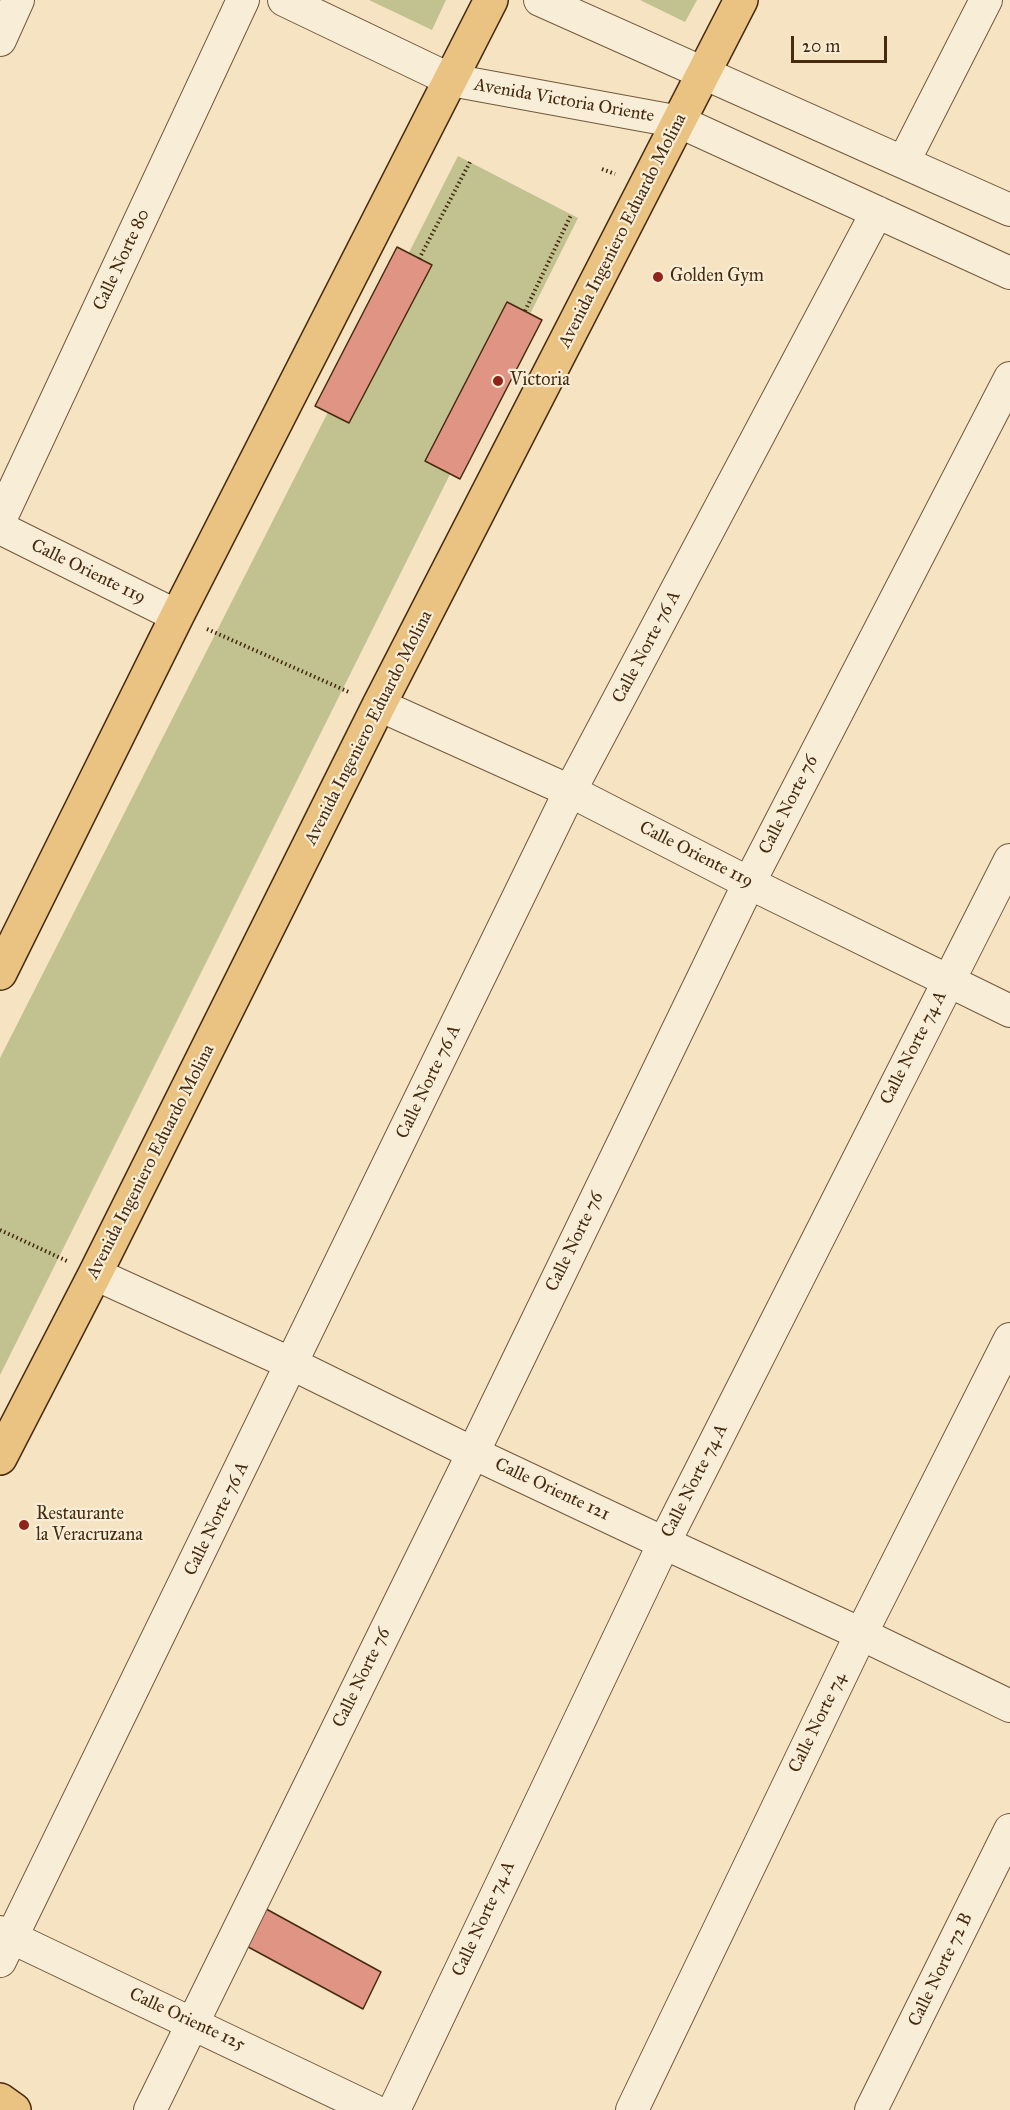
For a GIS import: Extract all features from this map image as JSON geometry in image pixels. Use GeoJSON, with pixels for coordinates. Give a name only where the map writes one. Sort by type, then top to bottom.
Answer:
{"type":"FeatureCollection","features":[{"type":"Feature","properties":{"kind":"main road"},"geometry":{"type":"LineString","coordinates":[[0,974],[177,616],[491,0]]}},
{"type":"Feature","properties":{"kind":"main road","name":"Avenida Ingeniero Eduardo Molina"},"geometry":{"type":"LineString","coordinates":[[0,1458],[95,1274],[379,705],[741,0]]}},
{"type":"Feature","properties":{"kind":"main road"},"geometry":{"type":"LineString","coordinates":[[0,2100],[14,2110]]}},
{"type":"Feature","properties":{"kind":"street"},"geometry":{"type":"LineString","coordinates":[[0,40],[18,0]]}},
{"type":"Feature","properties":{"kind":"street","name":"Calle Norte 80"},"geometry":{"type":"LineString","coordinates":[[0,520],[243,0]]}},
{"type":"Feature","properties":{"kind":"street","name":"Avenida Victoria Oriente"},"geometry":{"type":"LineString","coordinates":[[284,0],[451,80],[680,122],[1010,273]]}},
{"type":"Feature","properties":{"kind":"street"},"geometry":{"type":"LineString","coordinates":[[540,0],[1010,210]]}},
{"type":"Feature","properties":{"kind":"street"},"geometry":{"type":"LineString","coordinates":[[904,161],[986,0]]}},
{"type":"Feature","properties":{"kind":"street","name":"Calle Norte 76 A"},"geometry":{"type":"LineString","coordinates":[[4,1944],[292,1364],[570,791],[877,212]]}},
{"type":"Feature","properties":{"kind":"street","name":"Calle Norte 76"},"geometry":{"type":"LineString","coordinates":[[150,2110],[473,1453],[749,883],[1010,378]]}},
{"type":"Feature","properties":{"kind":"street","name":"Calle Oriente 119"},"geometry":{"type":"LineString","coordinates":[[0,528],[177,616]]}},
{"type":"Feature","properties":{"kind":"street","name":"Calle Oriente 119"},"geometry":{"type":"LineString","coordinates":[[379,705],[570,791],[749,883],[1010,1011]]}},
{"type":"Feature","properties":{"kind":"street","name":"Calle Norte 74 A"},"geometry":{"type":"LineString","coordinates":[[394,2110],[664,1543],[1010,860]]}},
{"type":"Feature","properties":{"kind":"street","name":"Calle Oriente 121"},"geometry":{"type":"LineString","coordinates":[[95,1274],[292,1364],[473,1453],[1010,1706]]}},
{"type":"Feature","properties":{"kind":"street","name":"Calle Norte 74"},"geometry":{"type":"LineString","coordinates":[[632,2110],[861,1634],[1010,1339]]}},
{"type":"Feature","properties":{"kind":"street","name":"Calle Norte 72 B"},"geometry":{"type":"LineString","coordinates":[[871,2110],[1010,1830]]}},
{"type":"Feature","properties":{"kind":"street","name":"Calle Oriente 125"},"geometry":{"type":"LineString","coordinates":[[4,1944],[192,2022],[373,2110]]}},
{"type":"Feature","properties":{"kind":"path"},"geometry":{"type":"LineString","coordinates":[[419,259],[470,162]]}},
{"type":"Feature","properties":{"kind":"path"},"geometry":{"type":"LineString","coordinates":[[525,311],[572,215]]}},
{"type":"Feature","properties":{"kind":"path"},"geometry":{"type":"LineString","coordinates":[[177,616],[379,705]]}},
{"type":"Feature","properties":{"kind":"path"},"geometry":{"type":"LineString","coordinates":[[0,1230],[95,1274]]}},
{"type":"Feature","properties":{"kind":"green space"},"geometry":{"type":"Polygon","coordinates":[[[369,0],[446,0],[432,30],[369,0]]]}},
{"type":"Feature","properties":{"kind":"green space"},"geometry":{"type":"Polygon","coordinates":[[[640,0],[697,0],[685,22],[640,0]]]}},
{"type":"Feature","properties":{"kind":"green space"},"geometry":{"type":"Polygon","coordinates":[[[458,156],[578,218],[0,1375],[0,1058],[458,156]]]}},
{"type":"Feature","properties":{"kind":"building"},"geometry":{"type":"Polygon","coordinates":[[[397,247],[432,265],[349,423],[315,406],[397,247]]]}},
{"type":"Feature","properties":{"kind":"building"},"geometry":{"type":"Polygon","coordinates":[[[507,302],[542,320],[460,479],[425,461],[507,302]]]}},
{"type":"Feature","properties":{"kind":"building"},"geometry":{"type":"Polygon","coordinates":[[[259,1905],[381,1972],[363,2009],[239,1942],[259,1905]]]}},
{"type":"Feature","properties":{"kind":"place","name":"Golden Gym"},"geometry":{"type":"Point","coordinates":[658,277]}},
{"type":"Feature","properties":{"kind":"place","name":"Victoria"},"geometry":{"type":"Point","coordinates":[498,381]}},
{"type":"Feature","properties":{"kind":"place","name":"Restaurante la Veracruzana"},"geometry":{"type":"Point","coordinates":[24,1525]}}]}
